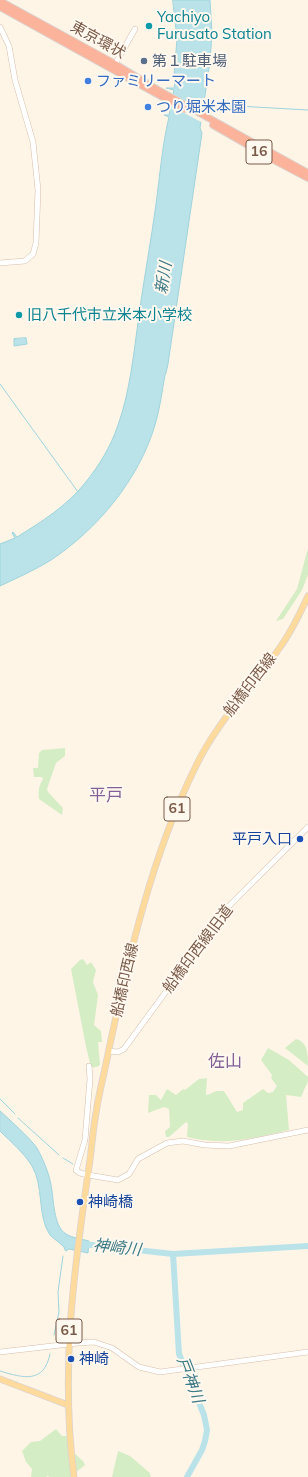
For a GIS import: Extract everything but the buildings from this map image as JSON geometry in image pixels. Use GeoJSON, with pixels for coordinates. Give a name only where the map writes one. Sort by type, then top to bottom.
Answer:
{"type":"FeatureCollection","features":[{"type":"Feature","properties":{"kind":"highway","name":"東京環状"},"geometry":{"type":"LineString","coordinates":[[0,1],[158,92],[308,173]]}},
{"type":"Feature","properties":{"kind":"highway","name":"東京環状"},"geometry":{"type":"LineString","coordinates":[[0,7],[114,66]]}},
{"type":"Feature","properties":{"kind":"highway","name":"東京環状"},"geometry":{"type":"LineString","coordinates":[[212,122],[272,159],[308,178]]}},
{"type":"Feature","properties":{"kind":"main road","name":"船橋印西線"},"geometry":{"type":"LineString","coordinates":[[74,1477],[68,1405],[68,1344],[72,1288],[95,1114],[124,980],[137,928],[156,867],[194,768],[212,735],[277,652],[295,624],[308,596]]}},
{"type":"Feature","properties":{"kind":"main road"},"geometry":{"type":"LineString","coordinates":[[0,1379],[68,1405]]}},
{"type":"Feature","properties":{"kind":"street"},"geometry":{"type":"LineString","coordinates":[[0,27],[9,46],[15,80],[32,142],[38,190],[36,243],[33,254],[25,261],[0,264]]}},
{"type":"Feature","properties":{"kind":"street"},"geometry":{"type":"LineString","coordinates":[[114,66],[135,29]]}},
{"type":"Feature","properties":{"kind":"street","name":"船橋印西線旧道"},"geometry":{"type":"LineString","coordinates":[[109,1051],[118,1052],[124,1049],[216,921],[308,826]]}},
{"type":"Feature","properties":{"kind":"street"},"geometry":{"type":"LineString","coordinates":[[89,1066],[90,1079],[85,1140],[76,1170],[80,1173],[113,1180],[123,1178],[142,1156],[167,1143],[177,1140],[229,1146],[308,1130]]}},
{"type":"Feature","properties":{"kind":"street"},"geometry":{"type":"LineString","coordinates":[[0,1352],[87,1342],[102,1344],[112,1348],[139,1367],[160,1372],[308,1352]]}},
{"type":"Feature","properties":{"kind":"green space"},"geometry":{"type":"Polygon","coordinates":[[[308,548],[308,575],[302,590],[283,619],[276,621],[297,589],[308,548]]]}},
{"type":"Feature","properties":{"kind":"green space"},"geometry":{"type":"Polygon","coordinates":[[[65,748],[65,756],[56,763],[47,789],[63,808],[62,815],[39,799],[39,788],[43,779],[42,777],[34,777],[33,768],[38,768],[39,753],[42,750],[65,748]]]}},
{"type":"Feature","properties":{"kind":"green space"},"geometry":{"type":"Polygon","coordinates":[[[83,959],[87,965],[91,962],[96,970],[93,982],[98,995],[94,1025],[101,1031],[102,1042],[98,1042],[100,1064],[99,1066],[93,1068],[90,1063],[86,1047],[71,969],[83,959]]]}},
{"type":"Feature","properties":{"kind":"green space"},"geometry":{"type":"Polygon","coordinates":[[[296,1039],[305,1046],[308,1066],[285,1048],[296,1039]]]}},
{"type":"Feature","properties":{"kind":"green space"},"geometry":{"type":"Polygon","coordinates":[[[268,1048],[289,1060],[308,1077],[308,1081],[301,1097],[286,1095],[289,1130],[250,1139],[226,1141],[201,1140],[187,1137],[188,1124],[186,1122],[169,1137],[166,1137],[165,1131],[170,1127],[169,1109],[164,1107],[148,1113],[149,1095],[156,1095],[161,1100],[167,1089],[176,1095],[199,1079],[207,1078],[206,1095],[216,1091],[224,1091],[237,1112],[243,1110],[243,1103],[263,1089],[268,1093],[273,1092],[277,1086],[271,1078],[272,1075],[261,1060],[268,1048]]]}},
{"type":"Feature","properties":{"kind":"green space"},"geometry":{"type":"Polygon","coordinates":[[[56,1429],[62,1436],[73,1436],[74,1453],[83,1461],[85,1465],[70,1477],[31,1477],[32,1469],[26,1462],[22,1451],[31,1442],[40,1441],[56,1429]]]}},
{"type":"Feature","properties":{"kind":"green space"},"geometry":{"type":"Polygon","coordinates":[[[118,1451],[130,1456],[150,1473],[151,1477],[112,1477],[118,1451]]]}},
{"type":"Feature","properties":{"kind":"water","name":"新川"},"geometry":{"type":"Polygon","coordinates":[[[173,0],[210,0],[212,33],[210,62],[200,128],[202,133],[168,364],[155,425],[139,465],[115,501],[100,518],[68,548],[51,560],[0,586],[0,544],[15,538],[12,533],[13,532],[17,537],[44,519],[62,506],[78,491],[100,463],[112,441],[126,399],[169,117],[164,115],[169,115],[174,90],[166,88],[174,88],[176,78],[174,76],[177,39],[173,0]]]}},
{"type":"Feature","properties":{"kind":"water"},"geometry":{"type":"Polygon","coordinates":[[[26,338],[27,344],[14,346],[14,339],[26,338]]]}},
{"type":"Feature","properties":{"kind":"water"},"geometry":{"type":"Polygon","coordinates":[[[0,1111],[25,1134],[37,1148],[44,1161],[49,1176],[56,1219],[66,1234],[89,1241],[88,1253],[69,1249],[66,1251],[64,1247],[50,1235],[43,1219],[36,1174],[25,1157],[0,1131],[0,1111]]]}},
{"type":"Feature","properties":{"kind":"pier"},"geometry":{"type":"Polygon","coordinates":[[[171,93],[205,112],[203,123],[169,105],[171,93]]]}},
{"type":"Feature","properties":{"kind":"waterway"},"geometry":{"type":"LineString","coordinates":[[204,103],[209,104]]}},
{"type":"Feature","properties":{"kind":"waterway"},"geometry":{"type":"LineString","coordinates":[[219,105],[308,110]]}},
{"type":"Feature","properties":{"kind":"waterway"},"geometry":{"type":"LineString","coordinates":[[0,384],[78,492]]}},
{"type":"Feature","properties":{"kind":"waterway"},"geometry":{"type":"LineString","coordinates":[[0,1099],[15,1114]]}},
{"type":"Feature","properties":{"kind":"waterway"},"geometry":{"type":"LineString","coordinates":[[18,1118],[59,1155]]}},
{"type":"Feature","properties":{"kind":"waterway"},"geometry":{"type":"LineString","coordinates":[[63,1158],[73,1164]]}},
{"type":"Feature","properties":{"kind":"waterway","name":"神崎川"},"geometry":{"type":"LineString","coordinates":[[82,1244],[173,1254],[308,1246]]}},
{"type":"Feature","properties":{"kind":"waterway","name":"戸神川"},"geometry":{"type":"LineString","coordinates":[[173,1254],[179,1354],[204,1415],[207,1430],[202,1450],[187,1477]]}},
{"type":"Feature","properties":{"kind":"waterway"},"geometry":{"type":"LineString","coordinates":[[54,1335],[59,1312],[58,1292],[63,1256]]}},
{"type":"Feature","properties":{"kind":"waterway"},"geometry":{"type":"LineString","coordinates":[[0,1371],[24,1377],[38,1374],[47,1364],[50,1354]]}},
{"type":"Feature","properties":{"kind":"place","name":"Yachiyo Furusato Station"},"geometry":{"type":"Point","coordinates":[149,26]}},
{"type":"Feature","properties":{"kind":"place","name":"第１駐車場"},"geometry":{"type":"Point","coordinates":[144,61]}},
{"type":"Feature","properties":{"kind":"place","name":"ファミリーマート"},"geometry":{"type":"Point","coordinates":[88,81]}},
{"type":"Feature","properties":{"kind":"place","name":"つり堀米本園"},"geometry":{"type":"Point","coordinates":[148,107]}},
{"type":"Feature","properties":{"kind":"place","name":"旧八千代市立米本小学校"},"geometry":{"type":"Point","coordinates":[19,315]}},
{"type":"Feature","properties":{"kind":"place","name":"平戸入口"},"geometry":{"type":"Point","coordinates":[300,839]}},
{"type":"Feature","properties":{"kind":"place","name":"神崎橋"},"geometry":{"type":"Point","coordinates":[80,1202]}},
{"type":"Feature","properties":{"kind":"place","name":"神崎"},"geometry":{"type":"Point","coordinates":[71,1359]}},
{"type":"Feature","properties":{"kind":"district","name":"平戸"},"geometry":{"type":"Point","coordinates":[106,796]}},
{"type":"Feature","properties":{"kind":"district","name":"佐山"},"geometry":{"type":"Point","coordinates":[225,1062]}}]}
